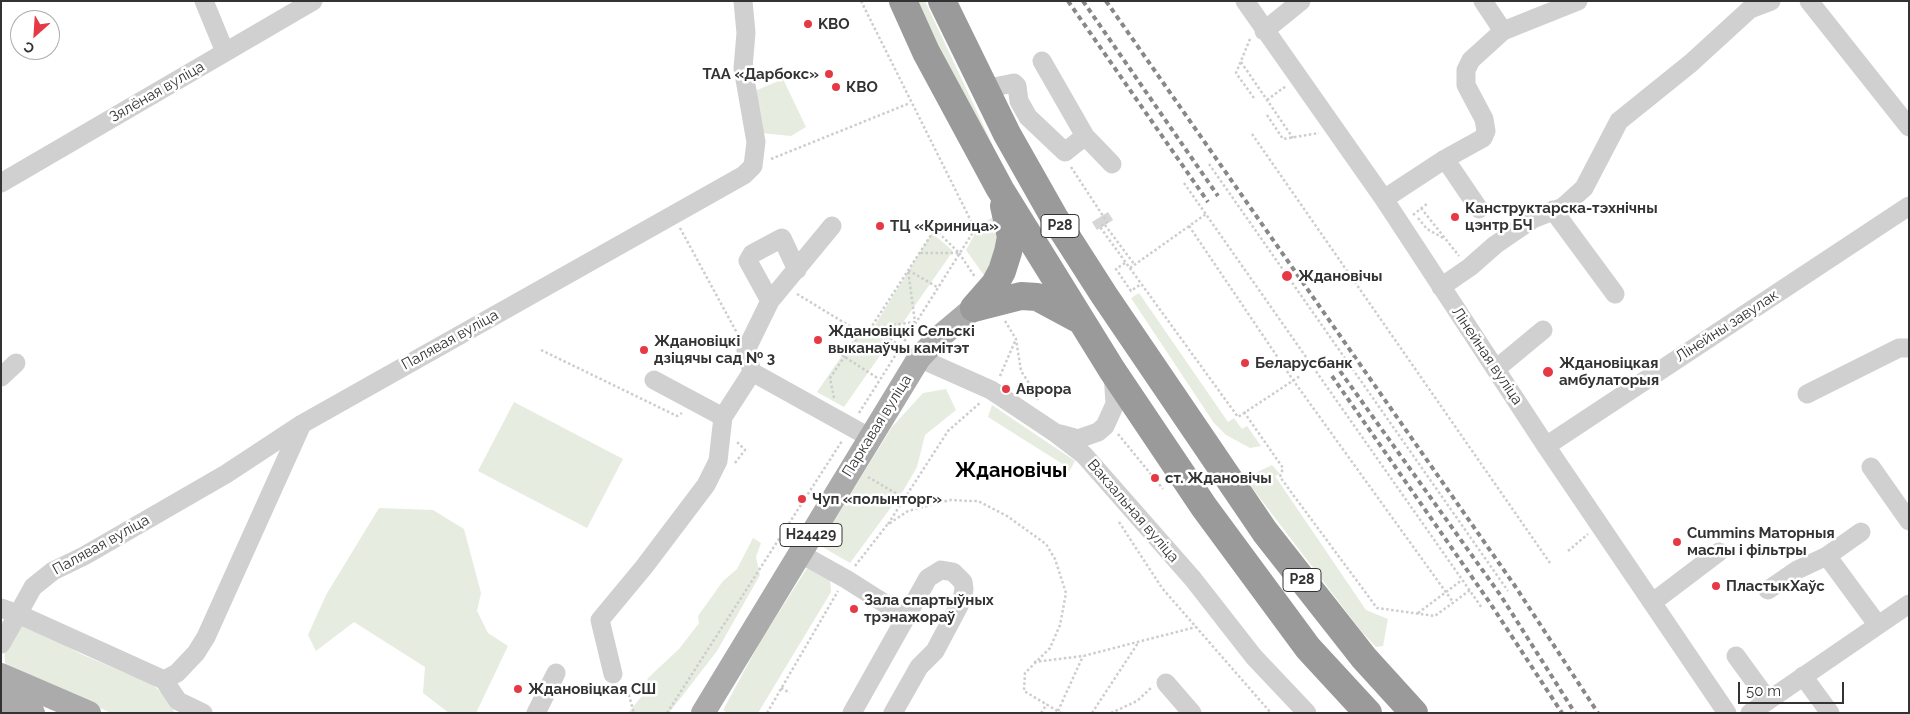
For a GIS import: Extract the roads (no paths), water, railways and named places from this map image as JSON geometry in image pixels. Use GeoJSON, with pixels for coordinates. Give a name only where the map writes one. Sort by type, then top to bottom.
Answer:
{"type":"FeatureCollection","features":[{"type":"Feature","properties":{"kind":"highway","name":"Р28"},"geometry":{"type":"LineString","coordinates":[[902,1],[926,52],[1000,189],[1112,370],[1204,507],[1308,648],[1368,713]]}},
{"type":"Feature","properties":{"kind":"highway","name":"Р28"},"geometry":{"type":"LineString","coordinates":[[942,1],[1007,134],[1054,217],[1104,295],[1265,532],[1347,637],[1414,713]]}},
{"type":"Feature","properties":{"kind":"highway","name":"Н24429"},"geometry":{"type":"LineString","coordinates":[[974,308],[995,284],[1008,252],[1011,237],[1000,189]]}},
{"type":"Feature","properties":{"kind":"highway","name":"Н24429"},"geometry":{"type":"LineString","coordinates":[[974,308],[1020,296],[1037,297],[1080,320]]}},
{"type":"Feature","properties":{"kind":"main road","name":"Паркавая вуліца"},"geometry":{"type":"LineString","coordinates":[[710,710],[801,554],[859,433],[910,352],[936,340],[974,308]]}},
{"type":"Feature","properties":{"kind":"main road"},"geometry":{"type":"LineString","coordinates":[[1,675],[89,713]]}},
{"type":"Feature","properties":{"kind":"main road"},"geometry":{"type":"LineString","coordinates":[[1,699],[34,713]]}},
{"type":"Feature","properties":{"kind":"street"},"geometry":{"type":"LineString","coordinates":[[204,1],[225,52]]}},
{"type":"Feature","properties":{"kind":"street","name":"Зялёная вуліца"},"geometry":{"type":"LineString","coordinates":[[1,184],[313,1]]}},
{"type":"Feature","properties":{"kind":"street","name":"Палявая вуліца"},"geometry":{"type":"LineString","coordinates":[[1,644],[9,611],[53,570],[84,556],[226,474],[302,424],[744,175],[753,166],[756,142],[743,68],[746,33],[743,1]]}},
{"type":"Feature","properties":{"kind":"street","name":"Лінейная вуліца"},"geometry":{"type":"LineString","coordinates":[[1244,1],[1384,199],[1546,446],[1727,713]]}},
{"type":"Feature","properties":{"kind":"street"},"geometry":{"type":"LineString","coordinates":[[1264,31],[1301,1]]}},
{"type":"Feature","properties":{"kind":"street"},"geometry":{"type":"LineString","coordinates":[[1483,1],[1502,30]]}},
{"type":"Feature","properties":{"kind":"street"},"geometry":{"type":"LineString","coordinates":[[1384,199],[1445,159],[1482,138],[1486,131],[1484,119],[1466,85],[1466,70],[1471,60],[1502,30],[1578,1]]}},
{"type":"Feature","properties":{"kind":"street"},"geometry":{"type":"LineString","coordinates":[[1441,287],[1470,267],[1495,244],[1533,219],[1563,207],[1584,188],[1619,121],[1691,63],[1750,9],[1770,1]]}},
{"type":"Feature","properties":{"kind":"street"},"geometry":{"type":"LineString","coordinates":[[1810,1],[1909,127]]}},
{"type":"Feature","properties":{"kind":"street"},"geometry":{"type":"LineString","coordinates":[[1042,61],[1085,136],[1112,164]]}},
{"type":"Feature","properties":{"kind":"street"},"geometry":{"type":"LineString","coordinates":[[986,92],[1014,83],[1018,86],[1019,101],[1028,117],[1065,152],[1085,136]]}},
{"type":"Feature","properties":{"kind":"street"},"geometry":{"type":"LineString","coordinates":[[1007,134],[1028,117]]}},
{"type":"Feature","properties":{"kind":"street"},"geometry":{"type":"LineString","coordinates":[[1445,159],[1479,209]]}},
{"type":"Feature","properties":{"kind":"street","name":"Лінейны завулак"},"geometry":{"type":"LineString","coordinates":[[1546,446],[1909,206]]}},
{"type":"Feature","properties":{"kind":"street"},"geometry":{"type":"LineString","coordinates":[[1552,210],[1615,294]]}},
{"type":"Feature","properties":{"kind":"street"},"geometry":{"type":"LineString","coordinates":[[832,226],[770,301],[746,350],[752,372],[859,433]]}},
{"type":"Feature","properties":{"kind":"street"},"geometry":{"type":"LineString","coordinates":[[770,301],[748,261],[752,254],[782,238],[797,270]]}},
{"type":"Feature","properties":{"kind":"street"},"geometry":{"type":"LineString","coordinates":[[1496,369],[1543,330]]}},
{"type":"Feature","properties":{"kind":"street"},"geometry":{"type":"LineString","coordinates":[[1807,394],[1900,348],[1909,348]]}},
{"type":"Feature","properties":{"kind":"street","name":"Вакзальная вуліца"},"geometry":{"type":"LineString","coordinates":[[910,352],[974,381],[1054,432],[1084,455],[1193,579],[1254,657],[1307,713]]}},
{"type":"Feature","properties":{"kind":"street"},"geometry":{"type":"LineString","coordinates":[[1,377],[16,363]]}},
{"type":"Feature","properties":{"kind":"street"},"geometry":{"type":"LineString","coordinates":[[1054,432],[1078,439],[1098,432],[1105,426],[1115,404],[1112,370]]}},
{"type":"Feature","properties":{"kind":"street"},"geometry":{"type":"LineString","coordinates":[[613,674],[600,620],[644,567],[706,485],[718,461],[723,417],[752,372]]}},
{"type":"Feature","properties":{"kind":"street"},"geometry":{"type":"LineString","coordinates":[[654,380],[723,417]]}},
{"type":"Feature","properties":{"kind":"street"},"geometry":{"type":"LineString","coordinates":[[164,680],[177,673],[196,653],[206,637],[302,424]]}},
{"type":"Feature","properties":{"kind":"street"},"geometry":{"type":"LineString","coordinates":[[1871,467],[1909,520]]}},
{"type":"Feature","properties":{"kind":"street"},"geometry":{"type":"LineString","coordinates":[[1768,590],[1797,570],[1827,556],[1861,532]]}},
{"type":"Feature","properties":{"kind":"street"},"geometry":{"type":"LineString","coordinates":[[1653,602],[1719,552]]}},
{"type":"Feature","properties":{"kind":"street"},"geometry":{"type":"LineString","coordinates":[[801,554],[846,579],[906,617]]}},
{"type":"Feature","properties":{"kind":"street"},"geometry":{"type":"LineString","coordinates":[[1827,556],[1877,624]]}},
{"type":"Feature","properties":{"kind":"street"},"geometry":{"type":"LineString","coordinates":[[852,713],[928,578],[941,570],[953,572],[963,582],[962,600],[935,651],[919,667],[893,713]]}},
{"type":"Feature","properties":{"kind":"street"},"geometry":{"type":"LineString","coordinates":[[1750,713],[1877,624],[1909,604]]}},
{"type":"Feature","properties":{"kind":"street"},"geometry":{"type":"LineString","coordinates":[[9,611],[164,680],[178,701],[203,713]]}},
{"type":"Feature","properties":{"kind":"street"},"geometry":{"type":"LineString","coordinates":[[1736,656],[1768,700]]}},
{"type":"Feature","properties":{"kind":"street"},"geometry":{"type":"LineString","coordinates":[[536,713],[556,673]]}},
{"type":"Feature","properties":{"kind":"street"},"geometry":{"type":"LineString","coordinates":[[1803,676],[1830,713]]}},
{"type":"Feature","properties":{"kind":"street"},"geometry":{"type":"LineString","coordinates":[[1166,683],[1192,713]]}},
{"type":"Feature","properties":{"kind":"tunnel"},"geometry":{"type":"LineString","coordinates":[[1100,217],[1105,225]]}},
{"type":"Feature","properties":{"kind":"railway"},"geometry":{"type":"LineString","coordinates":[[1068,1],[1208,202]]}},
{"type":"Feature","properties":{"kind":"railway"},"geometry":{"type":"LineString","coordinates":[[1083,1],[1218,196]]}},
{"type":"Feature","properties":{"kind":"railway"},"geometry":{"type":"LineString","coordinates":[[1106,1],[1515,586],[1598,713]]}},
{"type":"Feature","properties":{"kind":"railway"},"geometry":{"type":"LineString","coordinates":[[1340,371],[1501,596],[1575,713]]}},
{"type":"Feature","properties":{"kind":"railway"},"geometry":{"type":"LineString","coordinates":[[1332,376],[1490,603],[1562,713]]}},
{"type":"Feature","properties":{"kind":"place","name":"KBО"},"geometry":{"type":"Point","coordinates":[808,24]}},
{"type":"Feature","properties":{"kind":"place","name":"ТАА «Дарбокс»"},"geometry":{"type":"Point","coordinates":[829,74]}},
{"type":"Feature","properties":{"kind":"place","name":"КВО"},"geometry":{"type":"Point","coordinates":[836,87]}},
{"type":"Feature","properties":{"kind":"place","name":"Канструктарска-тэхнічны цэнтр БЧ"},"geometry":{"type":"Point","coordinates":[1455,217]}},
{"type":"Feature","properties":{"kind":"place","name":"ТЦ «Криница»"},"geometry":{"type":"Point","coordinates":[880,226]}},
{"type":"Feature","properties":{"kind":"place","name":"Ждановічы"},"geometry":{"type":"Point","coordinates":[1287,276]}},
{"type":"Feature","properties":{"kind":"place","name":"Ждановіцкі Сельскі выканаўчы камітэт"},"geometry":{"type":"Point","coordinates":[818,340]}},
{"type":"Feature","properties":{"kind":"place","name":"Ждановіцкі дзіцячы сад № 3"},"geometry":{"type":"Point","coordinates":[644,350]}},
{"type":"Feature","properties":{"kind":"place","name":"Беларусбанк"},"geometry":{"type":"Point","coordinates":[1245,363]}},
{"type":"Feature","properties":{"kind":"place","name":"Ждановіцкая амбулаторыя"},"geometry":{"type":"Point","coordinates":[1548,372]}},
{"type":"Feature","properties":{"kind":"place","name":"Аврора"},"geometry":{"type":"Point","coordinates":[1006,389]}},
{"type":"Feature","properties":{"kind":"place","name":"ст. Ждановічы"},"geometry":{"type":"Point","coordinates":[1155,478]}},
{"type":"Feature","properties":{"kind":"place","name":"Чуп «полынторг»"},"geometry":{"type":"Point","coordinates":[802,499]}},
{"type":"Feature","properties":{"kind":"place","name":"Cummins Маторныя маслы і фільтры"},"geometry":{"type":"Point","coordinates":[1677,542]}},
{"type":"Feature","properties":{"kind":"place","name":"ПластыкХаўс"},"geometry":{"type":"Point","coordinates":[1716,586]}},
{"type":"Feature","properties":{"kind":"place","name":"Зала спартыўных трэнажораў"},"geometry":{"type":"Point","coordinates":[854,609]}},
{"type":"Feature","properties":{"kind":"place","name":"Ждановіцкая СШ"},"geometry":{"type":"Point","coordinates":[518,689]}},
{"type":"Feature","properties":{"kind":"district","name":"Ждановічы"},"geometry":{"type":"Point","coordinates":[1011,471]}}]}
